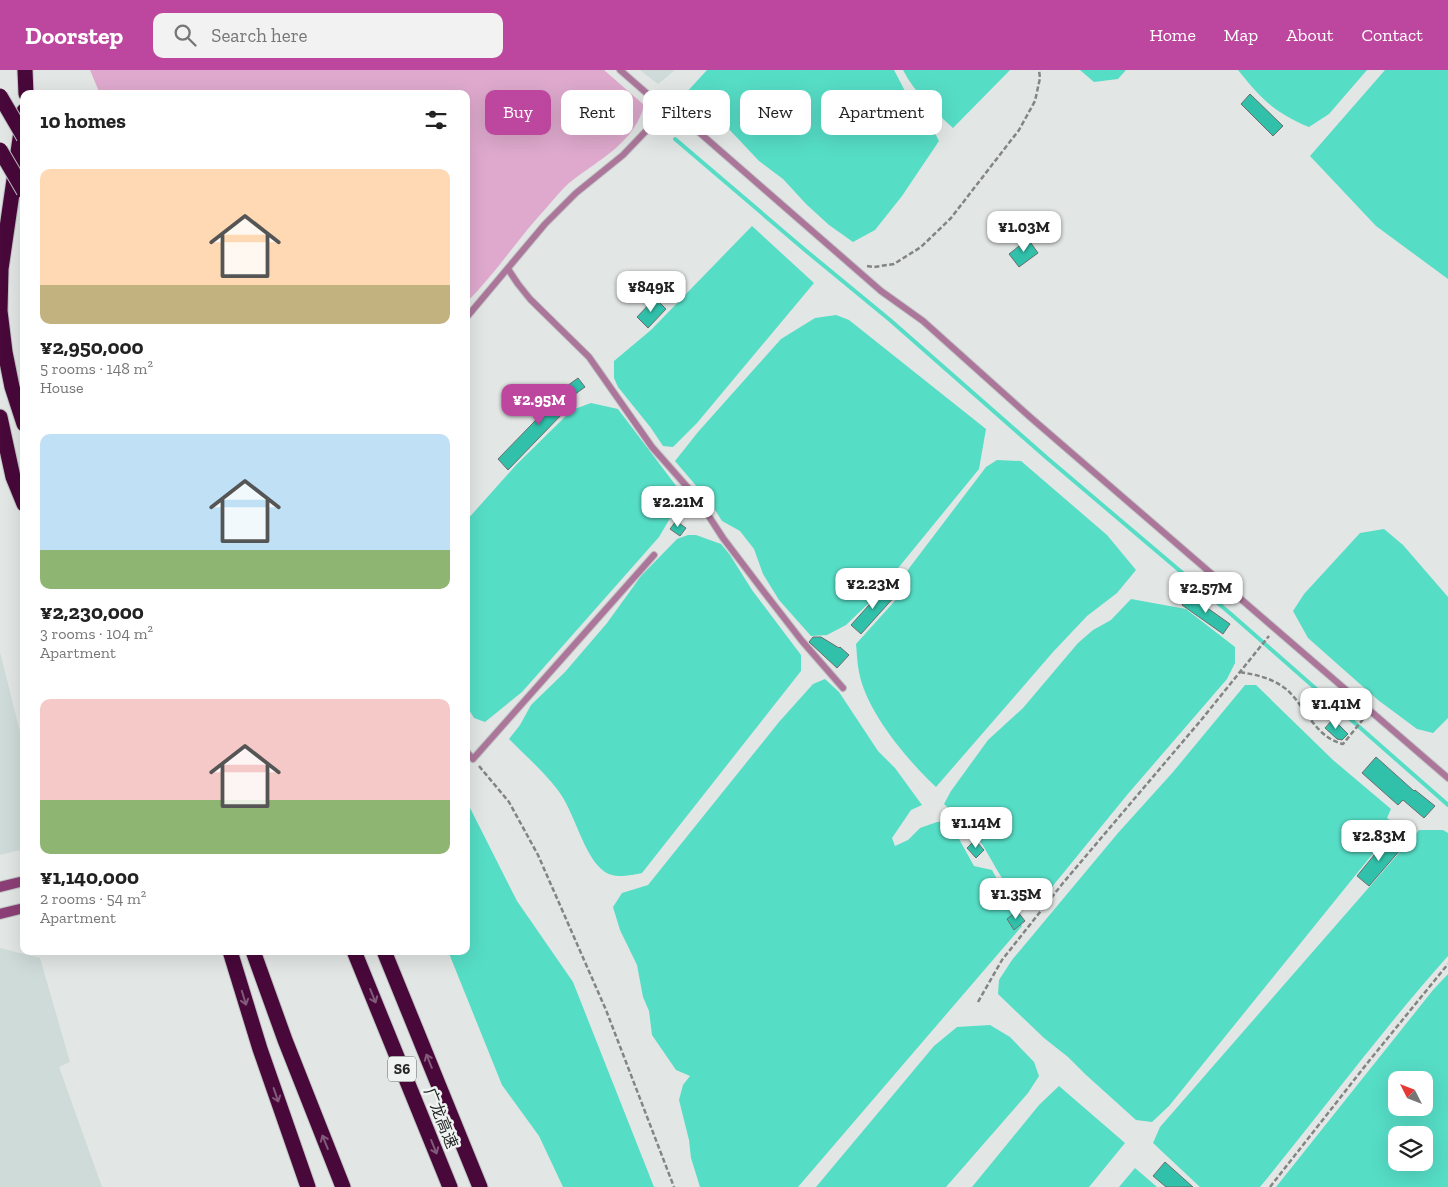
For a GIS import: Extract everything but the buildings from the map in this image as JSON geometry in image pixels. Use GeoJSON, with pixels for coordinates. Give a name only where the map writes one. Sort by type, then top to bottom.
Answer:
{"type":"FeatureCollection","features":[{"type":"Feature","properties":{"kind":"highway"},"geometry":{"type":"LineString","coordinates":[[25,70],[26,90]]}},
{"type":"Feature","properties":{"kind":"highway"},"geometry":{"type":"LineString","coordinates":[[0,96],[20,129]]}},
{"type":"Feature","properties":{"kind":"highway"},"geometry":{"type":"LineString","coordinates":[[20,138],[1,269],[0,311],[5,352],[20,410]]}},
{"type":"Feature","properties":{"kind":"highway"},"geometry":{"type":"LineString","coordinates":[[0,150],[20,184]]}},
{"type":"Feature","properties":{"kind":"highway"},"geometry":{"type":"LineString","coordinates":[[0,418],[13,477],[20,494]]}},
{"type":"Feature","properties":{"kind":"highway"},"geometry":{"type":"LineString","coordinates":[[231,955],[260,1049],[308,1187]]}},
{"type":"Feature","properties":{"kind":"highway"},"geometry":{"type":"LineString","coordinates":[[254,955],[285,1040],[343,1187]]}},
{"type":"Feature","properties":{"kind":"highway","name":"广龙高速"},"geometry":{"type":"LineString","coordinates":[[356,955],[450,1187]]}},
{"type":"Feature","properties":{"kind":"highway","name":"广龙高速"},"geometry":{"type":"LineString","coordinates":[[386,955],[480,1187]]}},
{"type":"Feature","properties":{"kind":"main road"},"geometry":{"type":"LineString","coordinates":[[0,887],[20,882]]}},
{"type":"Feature","properties":{"kind":"main road"},"geometry":{"type":"LineString","coordinates":[[0,914],[20,909]]}},
{"type":"Feature","properties":{"kind":"lane"},"geometry":{"type":"LineString","coordinates":[[620,70],[644,90]]}},
{"type":"Feature","properties":{"kind":"lane"},"geometry":{"type":"LineString","coordinates":[[470,313],[545,224],[576,193],[623,155],[643,134]]}},
{"type":"Feature","properties":{"kind":"lane"},"geometry":{"type":"LineString","coordinates":[[701,135],[881,291],[923,321],[1030,417],[1448,778]]}},
{"type":"Feature","properties":{"kind":"lane"},"geometry":{"type":"LineString","coordinates":[[508,269],[530,299],[589,357],[652,447],[697,498],[723,538],[764,592],[802,641],[843,688]]}},
{"type":"Feature","properties":{"kind":"lane"},"geometry":{"type":"LineString","coordinates":[[470,755],[473,759],[654,555]]}},
{"type":"Feature","properties":{"kind":"path"},"geometry":{"type":"LineString","coordinates":[[853,265],[874,267],[894,264],[921,247],[951,218],[1019,130],[1035,101],[1040,78],[1039,70]]}},
{"type":"Feature","properties":{"kind":"path"},"geometry":{"type":"LineString","coordinates":[[978,1002],[1002,960],[1063,883],[1202,719],[1266,639]]}},
{"type":"Feature","properties":{"kind":"path"},"geometry":{"type":"LineString","coordinates":[[1240,672],[1266,677],[1287,690],[1314,724],[1333,742],[1343,744],[1361,722]]}},
{"type":"Feature","properties":{"kind":"path"},"geometry":{"type":"LineString","coordinates":[[473,759],[509,802],[538,856],[606,1010],[674,1187]]}},
{"type":"Feature","properties":{"kind":"path"},"geometry":{"type":"LineString","coordinates":[[1270,1187],[1448,964]]}},
{"type":"Feature","properties":{"kind":"shaded area"},"geometry":{"type":"Polygon","coordinates":[[[90,70],[604,70],[627,90],[561,90],[561,135],[628,135],[614,150],[563,188],[470,299],[470,90],[98,90],[90,70]]]}},
{"type":"Feature","properties":{"kind":"shaded area"},"geometry":{"type":"Polygon","coordinates":[[[640,70],[675,70],[658,84],[640,70]]]}},
{"type":"Feature","properties":{"kind":"shaded area"},"geometry":{"type":"Polygon","coordinates":[[[707,70],[894,70],[904,90],[821,90],[821,135],[936,135],[939,141],[902,196],[875,230],[853,242],[829,225],[783,179],[759,161],[730,130],[730,90],[689,90],[707,70]]]}},
{"type":"Feature","properties":{"kind":"shaded area"},"geometry":{"type":"Polygon","coordinates":[[[903,70],[1010,70],[953,128],[942,118],[942,90],[916,90],[903,70]]]}},
{"type":"Feature","properties":{"kind":"shaded area"},"geometry":{"type":"Polygon","coordinates":[[[1080,70],[1126,70],[1118,79],[1094,82],[1080,70]]]}},
{"type":"Feature","properties":{"kind":"shaded area"},"geometry":{"type":"Polygon","coordinates":[[[1238,70],[1367,70],[1329,114],[1309,127],[1269,104],[1238,70]]]}},
{"type":"Feature","properties":{"kind":"shaded area"},"geometry":{"type":"Polygon","coordinates":[[[1385,70],[1448,70],[1448,279],[1376,226],[1310,156],[1385,70]]]}},
{"type":"Feature","properties":{"kind":"shaded area"},"geometry":{"type":"Polygon","coordinates":[[[633,95],[643,104],[633,130],[633,95]]]}},
{"type":"Feature","properties":{"kind":"shaded area"},"geometry":{"type":"Polygon","coordinates":[[[752,226],[814,283],[697,423],[673,447],[663,446],[618,387],[614,378],[614,361],[651,330],[752,226]]]}},
{"type":"Feature","properties":{"kind":"shaded area"},"geometry":{"type":"Polygon","coordinates":[[[836,315],[849,320],[986,429],[979,469],[872,600],[846,625],[827,635],[811,636],[779,600],[763,574],[754,549],[740,531],[722,521],[710,502],[675,461],[698,432],[781,339],[815,318],[836,315]]]}},
{"type":"Feature","properties":{"kind":"shaded area"},"geometry":{"type":"Polygon","coordinates":[[[591,403],[618,409],[680,491],[676,508],[659,537],[522,692],[485,722],[474,718],[470,712],[470,517],[517,464],[572,410],[591,403]]]}},
{"type":"Feature","properties":{"kind":"shaded area"},"geometry":{"type":"Polygon","coordinates":[[[997,460],[1021,461],[1107,535],[1136,570],[1117,593],[1087,616],[1053,652],[936,787],[901,749],[870,703],[859,672],[856,644],[901,594],[896,589],[910,567],[986,467],[997,460]]]}},
{"type":"Feature","properties":{"kind":"shaded area"},"geometry":{"type":"Polygon","coordinates":[[[1384,529],[1403,545],[1448,597],[1448,718],[1433,733],[1417,729],[1378,700],[1308,638],[1293,611],[1304,594],[1360,533],[1384,529]]]}},
{"type":"Feature","properties":{"kind":"shaded area"},"geometry":{"type":"Polygon","coordinates":[[[688,535],[696,535],[721,544],[752,590],[801,655],[801,671],[642,873],[623,876],[613,875],[605,872],[591,856],[569,809],[557,789],[540,769],[509,739],[520,725],[531,705],[565,672],[607,623],[641,576],[677,539],[688,535]]]}},
{"type":"Feature","properties":{"kind":"shaded area"},"geometry":{"type":"Polygon","coordinates":[[[1131,599],[1186,609],[1235,647],[1235,663],[1227,679],[1127,795],[1038,904],[1027,901],[1009,887],[977,837],[944,804],[951,791],[988,740],[1023,708],[1078,643],[1093,630],[1111,620],[1131,599]]]}},
{"type":"Feature","properties":{"kind":"shaded area"},"geometry":{"type":"Polygon","coordinates":[[[0,652],[20,732],[20,850],[0,855],[0,652]]]}},
{"type":"Feature","properties":{"kind":"shaded area"},"geometry":{"type":"Polygon","coordinates":[[[825,679],[839,692],[878,751],[895,768],[922,805],[911,810],[892,838],[895,846],[908,840],[920,828],[937,822],[949,821],[974,866],[992,870],[1022,926],[798,1187],[700,1187],[691,1158],[689,1140],[679,1100],[683,1085],[690,1076],[676,1070],[652,1035],[649,1011],[643,997],[637,965],[620,930],[613,907],[622,893],[648,885],[779,722],[813,684],[825,679]]]}},
{"type":"Feature","properties":{"kind":"shaded area"},"geometry":{"type":"Polygon","coordinates":[[[1245,685],[1256,685],[1333,760],[1391,809],[1387,818],[1396,825],[1169,1106],[1152,1122],[1136,1120],[998,994],[999,980],[1012,960],[1245,685]]]}},
{"type":"Feature","properties":{"kind":"shaded area"},"geometry":{"type":"Polygon","coordinates":[[[470,808],[517,901],[573,982],[654,1187],[563,1187],[539,1136],[502,1085],[450,955],[470,955],[470,808]]]}},
{"type":"Feature","properties":{"kind":"shaded area"},"geometry":{"type":"Polygon","coordinates":[[[1419,830],[1443,830],[1448,833],[1448,956],[1376,1041],[1260,1187],[1200,1187],[1153,1143],[1160,1127],[1419,830]]]}},
{"type":"Feature","properties":{"kind":"shaded area"},"geometry":{"type":"Polygon","coordinates":[[[0,948],[20,953],[20,955],[40,958],[70,1062],[59,1067],[102,1187],[0,1187],[0,948]]]}},
{"type":"Feature","properties":{"kind":"shaded area"},"geometry":{"type":"Polygon","coordinates":[[[1448,974],[1448,1187],[1276,1187],[1433,990],[1448,974]]]}},
{"type":"Feature","properties":{"kind":"shaded area"},"geometry":{"type":"Polygon","coordinates":[[[990,1025],[1010,1037],[1034,1062],[1039,1076],[1028,1093],[946,1187],[816,1187],[934,1046],[957,1027],[990,1025]]]}},
{"type":"Feature","properties":{"kind":"shaded area"},"geometry":{"type":"Polygon","coordinates":[[[1059,1086],[1125,1143],[1089,1187],[972,1187],[1039,1105],[1059,1086]]]}},
{"type":"Feature","properties":{"kind":"shaded area"},"geometry":{"type":"Polygon","coordinates":[[[1135,1168],[1157,1187],[1119,1187],[1135,1168]]]}},
{"type":"Feature","properties":{"kind":"waterway"},"geometry":{"type":"LineString","coordinates":[[675,139],[890,320],[1047,458],[1232,615],[1448,805]]}}]}
